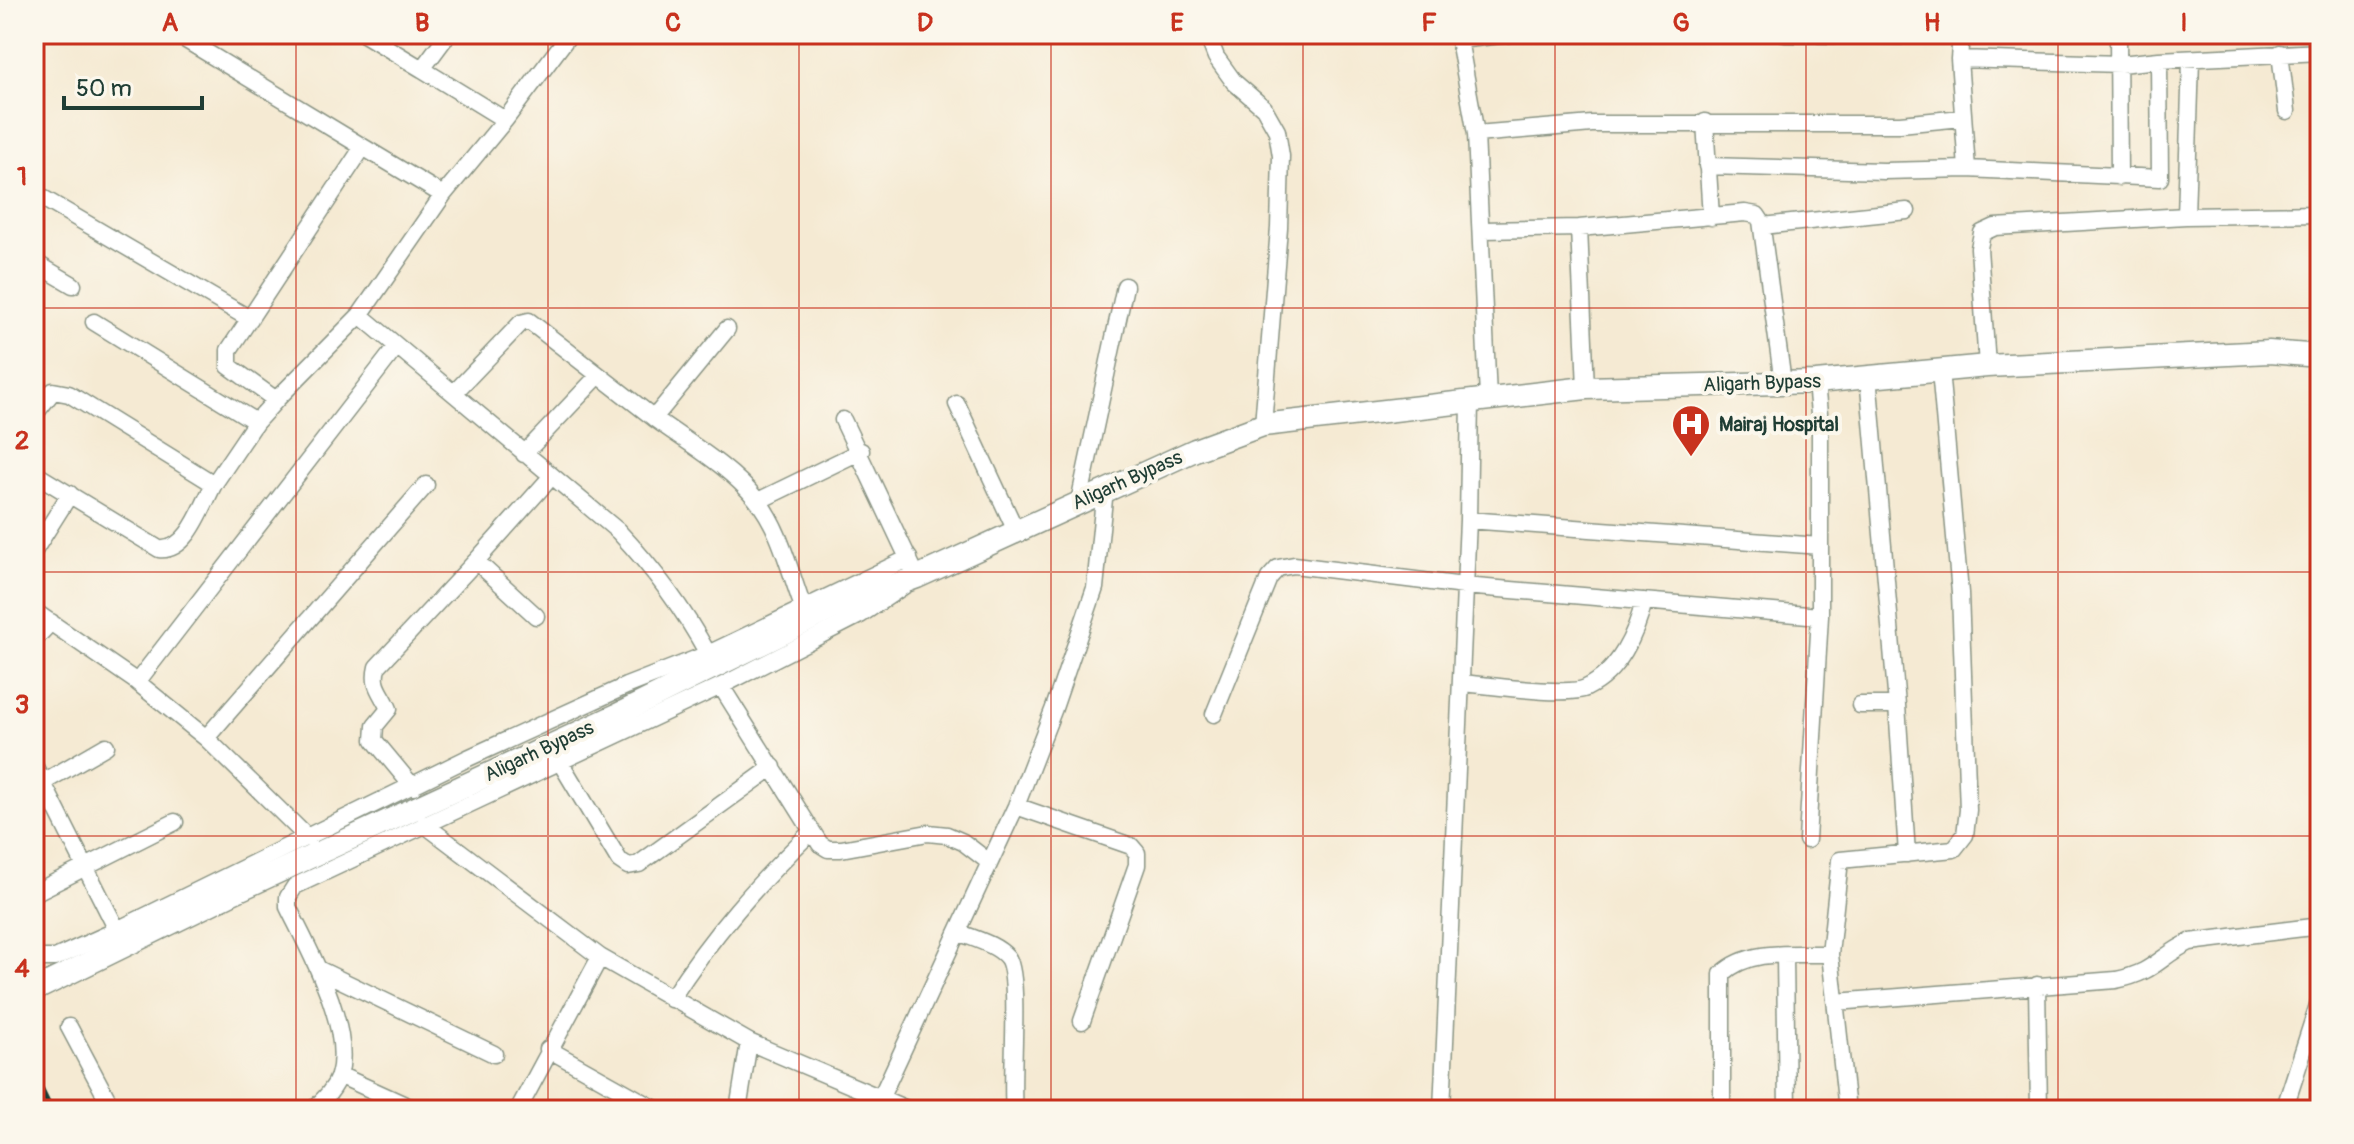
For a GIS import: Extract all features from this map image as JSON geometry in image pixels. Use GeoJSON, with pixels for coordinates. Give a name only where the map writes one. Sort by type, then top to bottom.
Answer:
{"type":"FeatureCollection","features":[{"type":"Feature","properties":{"kind":"main road","name":"Aligarh Bypass"},"geometry":{"type":"LineString","coordinates":[[34,990],[230,894],[617,715],[913,567],[1016,531],[1105,489],[1263,425],[1586,388],[1816,382],[1987,366],[2269,352],[2320,356]]}},
{"type":"Feature","properties":{"kind":"street"},"geometry":{"type":"LineString","coordinates":[[176,34],[443,195]]}},
{"type":"Feature","properties":{"kind":"street"},"geometry":{"type":"LineString","coordinates":[[364,34],[505,120]]}},
{"type":"Feature","properties":{"kind":"street"},"geometry":{"type":"LineString","coordinates":[[422,69],[448,34]]}},
{"type":"Feature","properties":{"kind":"street"},"geometry":{"type":"LineString","coordinates":[[1207,34],[1216,57],[1234,82],[1264,108],[1277,131],[1279,144],[1279,228],[1263,425]]}},
{"type":"Feature","properties":{"kind":"street"},"geometry":{"type":"LineString","coordinates":[[1442,1110],[1464,586],[1479,399],[1483,230],[1476,134],[1459,37],[1509,34]]}},
{"type":"Feature","properties":{"kind":"street"},"geometry":{"type":"LineString","coordinates":[[1785,34],[1901,36]]}},
{"type":"Feature","properties":{"kind":"street"},"geometry":{"type":"LineString","coordinates":[[1961,34],[1959,59],[1967,169]]}},
{"type":"Feature","properties":{"kind":"street"},"geometry":{"type":"LineString","coordinates":[[2118,34],[2119,177]]}},
{"type":"Feature","properties":{"kind":"street"},"geometry":{"type":"LineString","coordinates":[[34,473],[159,549],[169,550],[180,544],[214,484],[256,422],[360,315],[443,195],[505,120],[565,36]]}},
{"type":"Feature","properties":{"kind":"street"},"geometry":{"type":"LineString","coordinates":[[1959,59],[2120,64],[2320,52]]}},
{"type":"Feature","properties":{"kind":"street"},"geometry":{"type":"LineString","coordinates":[[2280,53],[2287,111]]}},
{"type":"Feature","properties":{"kind":"street"},"geometry":{"type":"LineString","coordinates":[[1707,166],[1967,169],[2160,178],[2159,60]]}},
{"type":"Feature","properties":{"kind":"street"},"geometry":{"type":"LineString","coordinates":[[2186,216],[2191,60]]}},
{"type":"Feature","properties":{"kind":"street"},"geometry":{"type":"LineString","coordinates":[[1476,134],[1592,124],[1900,124],[1962,118]]}},
{"type":"Feature","properties":{"kind":"street"},"geometry":{"type":"LineString","coordinates":[[1705,122],[1711,217]]}},
{"type":"Feature","properties":{"kind":"street"},"geometry":{"type":"LineString","coordinates":[[276,400],[229,366],[229,350],[363,147]]}},
{"type":"Feature","properties":{"kind":"street"},"geometry":{"type":"LineString","coordinates":[[34,193],[250,319]]}},
{"type":"Feature","properties":{"kind":"street"},"geometry":{"type":"LineString","coordinates":[[1762,226],[1907,211]]}},
{"type":"Feature","properties":{"kind":"street"},"geometry":{"type":"LineString","coordinates":[[1483,230],[1579,228],[1753,214],[1762,226],[1783,383]]}},
{"type":"Feature","properties":{"kind":"street"},"geometry":{"type":"LineString","coordinates":[[1987,366],[1979,248],[1982,233],[1995,227],[2186,216],[2320,214]]}},
{"type":"Feature","properties":{"kind":"street"},"geometry":{"type":"LineString","coordinates":[[1579,228],[1586,388]]}},
{"type":"Feature","properties":{"kind":"street"},"geometry":{"type":"LineString","coordinates":[[34,262],[73,285]]}},
{"type":"Feature","properties":{"kind":"street"},"geometry":{"type":"LineString","coordinates":[[1079,502],[1125,286]]}},
{"type":"Feature","properties":{"kind":"street"},"geometry":{"type":"LineString","coordinates":[[360,315],[618,531],[653,568],[685,611],[708,654]]}},
{"type":"Feature","properties":{"kind":"street"},"geometry":{"type":"LineString","coordinates":[[454,393],[521,323],[529,321],[715,462],[758,501],[774,530],[803,607]]}},
{"type":"Feature","properties":{"kind":"street"},"geometry":{"type":"LineString","coordinates":[[94,322],[256,422]]}},
{"type":"Feature","properties":{"kind":"street"},"geometry":{"type":"LineString","coordinates":[[654,418],[727,329]]}},
{"type":"Feature","properties":{"kind":"street"},"geometry":{"type":"LineString","coordinates":[[137,682],[397,346]]}},
{"type":"Feature","properties":{"kind":"street"},"geometry":{"type":"LineString","coordinates":[[1847,1110],[1830,954],[1840,860],[1954,849],[1965,835],[1968,810],[1960,593],[1940,370]]}},
{"type":"Feature","properties":{"kind":"street"},"geometry":{"type":"LineString","coordinates":[[524,454],[598,376]]}},
{"type":"Feature","properties":{"kind":"street"},"geometry":{"type":"LineString","coordinates":[[1868,376],[1907,854]]}},
{"type":"Feature","properties":{"kind":"street"},"geometry":{"type":"LineString","coordinates":[[1807,840],[1820,616],[1816,382]]}},
{"type":"Feature","properties":{"kind":"street"},"geometry":{"type":"LineString","coordinates":[[37,404],[53,391],[69,394],[214,484]]}},
{"type":"Feature","properties":{"kind":"street"},"geometry":{"type":"LineString","coordinates":[[957,404],[1016,531]]}},
{"type":"Feature","properties":{"kind":"street"},"geometry":{"type":"LineString","coordinates":[[843,420],[861,451],[913,567]]}},
{"type":"Feature","properties":{"kind":"street"},"geometry":{"type":"LineString","coordinates":[[758,501],[861,451]]}},
{"type":"Feature","properties":{"kind":"street"},"geometry":{"type":"LineString","coordinates":[[413,787],[374,740],[375,726],[389,709],[377,692],[374,679],[377,667],[552,476]]}},
{"type":"Feature","properties":{"kind":"street"},"geometry":{"type":"LineString","coordinates":[[206,738],[426,485]]}},
{"type":"Feature","properties":{"kind":"street"},"geometry":{"type":"LineString","coordinates":[[881,1097],[1016,806],[1095,588],[1105,489]]}},
{"type":"Feature","properties":{"kind":"street"},"geometry":{"type":"LineString","coordinates":[[34,551],[70,494]]}},
{"type":"Feature","properties":{"kind":"street"},"geometry":{"type":"LineString","coordinates":[[1468,520],[1820,546]]}},
{"type":"Feature","properties":{"kind":"street"},"geometry":{"type":"LineString","coordinates":[[476,561],[536,616]]}},
{"type":"Feature","properties":{"kind":"street"},"geometry":{"type":"LineString","coordinates":[[1214,714],[1269,578],[1278,568],[1294,565],[1464,586],[1820,616]]}},
{"type":"Feature","properties":{"kind":"street"},"geometry":{"type":"LineString","coordinates":[[34,958],[55,958],[612,693],[708,654],[803,607],[913,567]]}},
{"type":"Feature","properties":{"kind":"street"},"geometry":{"type":"LineString","coordinates":[[313,1110],[333,1088],[339,1075],[339,1032],[318,969],[288,907],[288,897],[295,886],[721,686],[860,615],[913,567]]}},
{"type":"Feature","properties":{"kind":"street"},"geometry":{"type":"LineString","coordinates":[[1462,683],[1563,691],[1585,689],[1625,652],[1644,601]]}},
{"type":"Feature","properties":{"kind":"street"},"geometry":{"type":"LineString","coordinates":[[34,611],[137,682],[206,738],[309,839]]}},
{"type":"Feature","properties":{"kind":"street"},"geometry":{"type":"LineString","coordinates":[[34,640],[51,622]]}},
{"type":"Feature","properties":{"kind":"street"},"geometry":{"type":"LineString","coordinates":[[721,686],[812,831],[828,849],[928,833],[947,835],[989,862]]}},
{"type":"Feature","properties":{"kind":"street"},"geometry":{"type":"LineString","coordinates":[[1860,705],[1897,705]]}},
{"type":"Feature","properties":{"kind":"street"},"geometry":{"type":"LineString","coordinates":[[38,785],[106,746]]}},
{"type":"Feature","properties":{"kind":"street"},"geometry":{"type":"LineString","coordinates":[[559,760],[619,860],[628,866],[639,864],[773,767]]}},
{"type":"Feature","properties":{"kind":"street"},"geometry":{"type":"LineString","coordinates":[[34,765],[38,785],[86,867],[117,930]]}},
{"type":"Feature","properties":{"kind":"street"},"geometry":{"type":"LineString","coordinates":[[1016,806],[1131,846],[1137,853],[1137,865],[1082,1021]]}},
{"type":"Feature","properties":{"kind":"street"},"geometry":{"type":"LineString","coordinates":[[34,893],[175,822]]}},
{"type":"Feature","properties":{"kind":"street"},"geometry":{"type":"LineString","coordinates":[[424,824],[600,957],[671,999],[749,1042],[909,1110]]}},
{"type":"Feature","properties":{"kind":"street"},"geometry":{"type":"LineString","coordinates":[[671,999],[720,927],[753,888],[812,831]]}},
{"type":"Feature","properties":{"kind":"street"},"geometry":{"type":"LineString","coordinates":[[1836,1002],[2128,978],[2153,969],[2171,951],[2190,942],[2320,926]]}},
{"type":"Feature","properties":{"kind":"street"},"geometry":{"type":"LineString","coordinates":[[958,932],[1004,954],[1015,972],[1010,1080],[1014,1110]]}},
{"type":"Feature","properties":{"kind":"street"},"geometry":{"type":"LineString","coordinates":[[1722,1110],[1719,996],[1722,974],[1733,964],[1752,957],[1830,954]]}},
{"type":"Feature","properties":{"kind":"street"},"geometry":{"type":"LineString","coordinates":[[1785,956],[1787,1110]]}},
{"type":"Feature","properties":{"kind":"street"},"geometry":{"type":"LineString","coordinates":[[518,1110],[600,957]]}},
{"type":"Feature","properties":{"kind":"street"},"geometry":{"type":"LineString","coordinates":[[318,969],[494,1054]]}},
{"type":"Feature","properties":{"kind":"street"},"geometry":{"type":"LineString","coordinates":[[2037,985],[2039,1110]]}},
{"type":"Feature","properties":{"kind":"street"},"geometry":{"type":"LineString","coordinates":[[2284,1110],[2319,1002]]}},
{"type":"Feature","properties":{"kind":"street"},"geometry":{"type":"LineString","coordinates":[[69,1027],[113,1110]]}},
{"type":"Feature","properties":{"kind":"street"},"geometry":{"type":"LineString","coordinates":[[738,1110],[749,1042]]}},
{"type":"Feature","properties":{"kind":"street"},"geometry":{"type":"LineString","coordinates":[[548,1049],[657,1110]]}},
{"type":"Feature","properties":{"kind":"street"},"geometry":{"type":"LineString","coordinates":[[339,1075],[416,1110]]}},
{"type":"Feature","properties":{"kind":"railway"},"geometry":{"type":"LineString","coordinates":[[34,1075],[51,1110]]}},
{"type":"Feature","properties":{"kind":"railway"},"geometry":{"type":"LineString","coordinates":[[34,1106],[36,1110]]}},
{"type":"Feature","properties":{"kind":"place","name":"Mairaj Hospital"},"geometry":{"type":"Point","coordinates":[1691,458]}}]}
